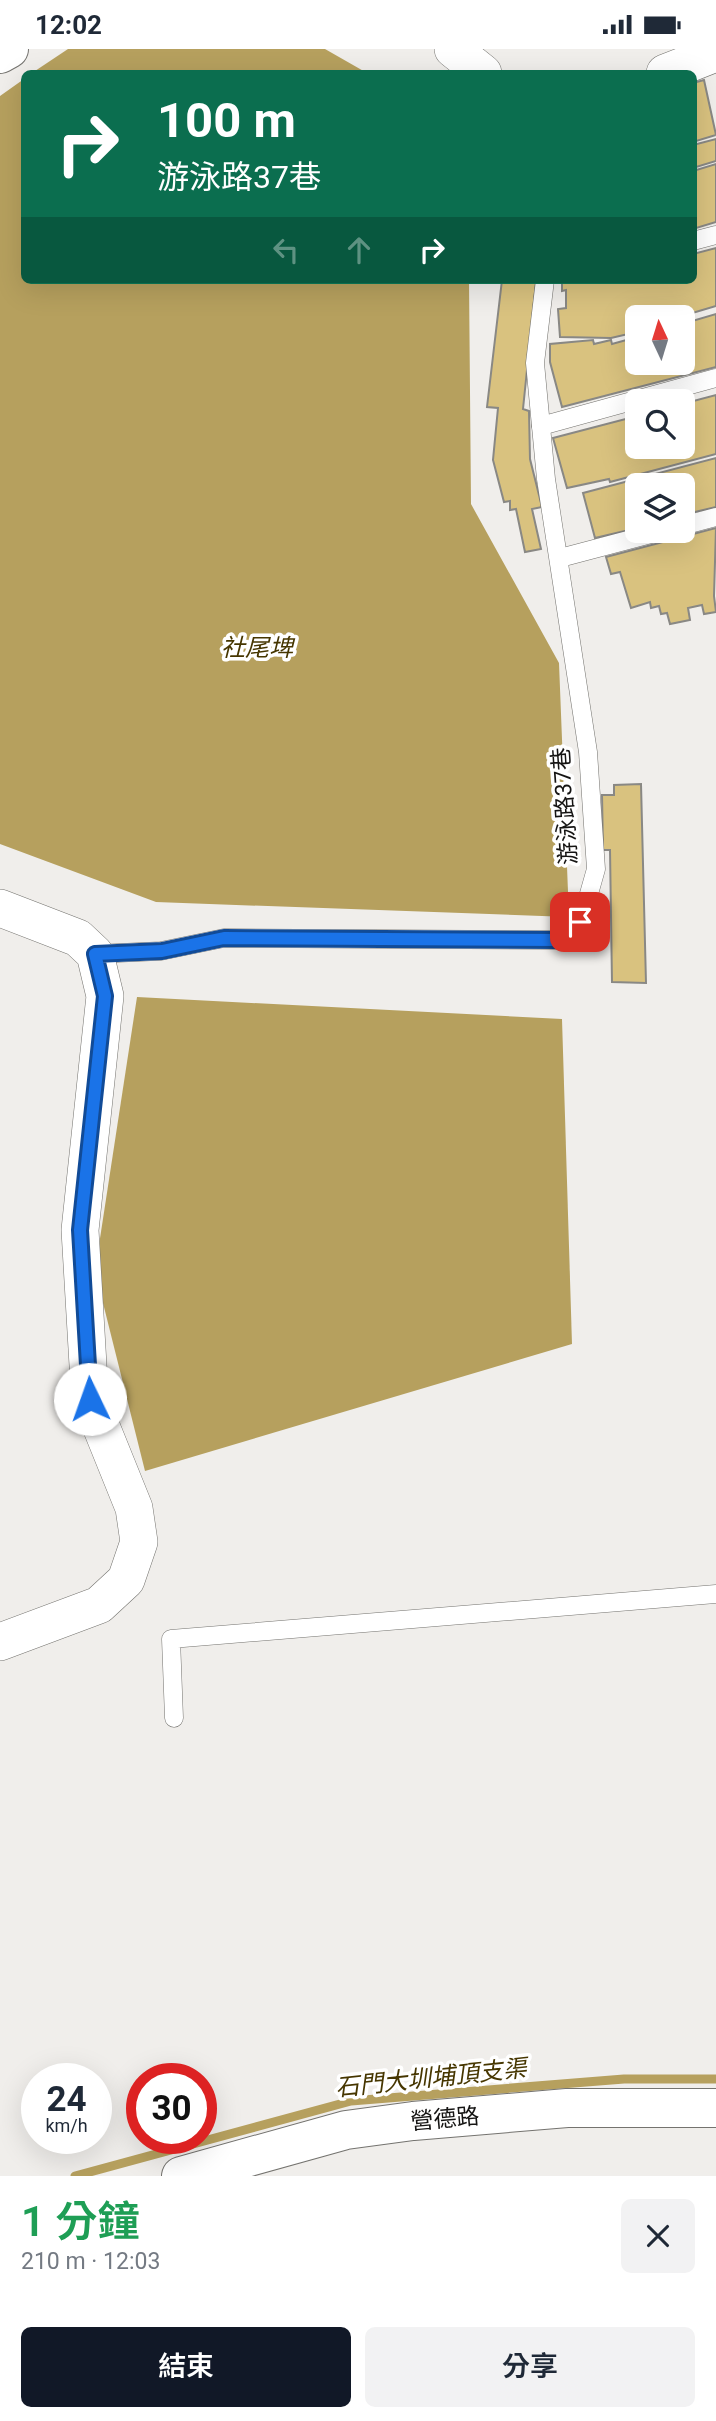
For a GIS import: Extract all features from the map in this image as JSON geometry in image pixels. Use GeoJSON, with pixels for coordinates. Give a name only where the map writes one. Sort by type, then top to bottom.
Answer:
{"type":"FeatureCollection","features":[{"type":"Feature","properties":{"kind":"street"},"geometry":{"type":"LineString","coordinates":[[0,54],[9,49]]}},
{"type":"Feature","properties":{"kind":"street"},"geometry":{"type":"LineString","coordinates":[[453,49],[478,70]]}},
{"type":"Feature","properties":{"kind":"street"},"geometry":{"type":"LineString","coordinates":[[677,70],[714,61]]}},
{"type":"Feature","properties":{"kind":"street"},"geometry":{"type":"LineString","coordinates":[[0,908],[78,939],[95,954],[105,996],[80,1230],[90,1399],[134,1508],[139,1542],[126,1580],[99,1605],[0,1642]]}},
{"type":"Feature","properties":{"kind":"street","name":"營德路"},"geometry":{"type":"LineString","coordinates":[[181,2176],[346,2130],[414,2121],[568,2108],[716,2108]]}},
{"type":"Feature","properties":{"kind":"lane"},"geometry":{"type":"LineString","coordinates":[[697,240],[716,235]]}},
{"type":"Feature","properties":{"kind":"lane","name":"游泳路37巷"},"geometry":{"type":"LineString","coordinates":[[95,954],[162,951],[224,938],[559,940],[580,922],[596,869],[588,752],[541,426],[536,363],[545,284]]}},
{"type":"Feature","properties":{"kind":"lane"},"geometry":{"type":"LineString","coordinates":[[541,426],[716,378]]}},
{"type":"Feature","properties":{"kind":"lane"},"geometry":{"type":"LineString","coordinates":[[695,523],[716,517]]}},
{"type":"Feature","properties":{"kind":"lane"},"geometry":{"type":"LineString","coordinates":[[560,558],[625,541]]}},
{"type":"Feature","properties":{"kind":"lane"},"geometry":{"type":"LineString","coordinates":[[174,1718],[171,1639],[716,1594]]}},
{"type":"Feature","properties":{"kind":"water"},"geometry":{"type":"Polygon","coordinates":[[[68,49],[325,49],[362,70],[36,70],[68,49]]]}},
{"type":"Feature","properties":{"kind":"water","name":"社尾埤"},"geometry":{"type":"Polygon","coordinates":[[[21,81],[21,284],[469,284],[471,504],[559,663],[569,917],[156,902],[0,844],[0,96],[21,81]]]}},
{"type":"Feature","properties":{"kind":"water"},"geometry":{"type":"Polygon","coordinates":[[[137,997],[562,1019],[572,1344],[145,1471],[95,1271],[137,997]]]}},
{"type":"Feature","properties":{"kind":"building"},"geometry":{"type":"Polygon","coordinates":[[[704,80],[716,135],[697,141],[697,82],[704,80]]]}},
{"type":"Feature","properties":{"kind":"building"},"geometry":{"type":"Polygon","coordinates":[[[716,139],[716,161],[697,167],[697,144],[716,139]]]}},
{"type":"Feature","properties":{"kind":"building"},"geometry":{"type":"Polygon","coordinates":[[[716,164],[716,222],[697,228],[697,170],[716,164]]]}},
{"type":"Feature","properties":{"kind":"building"},"geometry":{"type":"Polygon","coordinates":[[[716,248],[716,306],[695,312],[695,305],[625,305],[625,335],[611,338],[560,337],[558,309],[566,308],[566,290],[562,291],[562,284],[697,284],[697,253],[716,248]]]}},
{"type":"Feature","properties":{"kind":"building"},"geometry":{"type":"Polygon","coordinates":[[[502,284],[536,284],[523,409],[529,411],[530,459],[542,507],[532,509],[541,549],[525,552],[516,509],[510,510],[510,501],[504,502],[493,460],[498,408],[487,407],[502,284]]]}},
{"type":"Feature","properties":{"kind":"building"},"geometry":{"type":"Polygon","coordinates":[[[716,314],[716,367],[695,372],[695,320],[716,314]]]}},
{"type":"Feature","properties":{"kind":"building"},"geometry":{"type":"Polygon","coordinates":[[[593,340],[594,344],[611,340],[612,344],[625,340],[625,375],[685,375],[562,407],[550,362],[550,344],[593,340]]]}},
{"type":"Feature","properties":{"kind":"building"},"geometry":{"type":"Polygon","coordinates":[[[716,395],[716,454],[644,473],[625,473],[625,478],[610,482],[609,479],[567,488],[553,438],[625,419],[625,459],[695,459],[695,401],[716,395]]]}},
{"type":"Feature","properties":{"kind":"building"},"geometry":{"type":"Polygon","coordinates":[[[716,458],[716,507],[695,512],[695,473],[659,473],[716,458]]]}},
{"type":"Feature","properties":{"kind":"building"},"geometry":{"type":"Polygon","coordinates":[[[625,482],[625,531],[595,538],[583,493],[625,482]]]}},
{"type":"Feature","properties":{"kind":"building"},"geometry":{"type":"Polygon","coordinates":[[[716,528],[716,612],[704,614],[702,605],[688,608],[690,620],[670,624],[667,613],[661,614],[659,606],[651,608],[650,602],[631,608],[620,572],[611,574],[606,557],[659,543],[695,543],[695,534],[716,528]]]}},
{"type":"Feature","properties":{"kind":"building"},"geometry":{"type":"Polygon","coordinates":[[[641,784],[646,983],[612,982],[610,850],[603,850],[602,795],[614,795],[614,785],[641,784]]]}},
{"type":"Feature","properties":{"kind":"waterway","name":"石門大圳埔頂支渠"},"geometry":{"type":"LineString","coordinates":[[75,2176],[351,2101],[624,2079],[716,2079]]}},
{"type":"Feature","properties":{"kind":"route"},"geometry":{"type":"LineString","coordinates":[[90,1399],[80,1230],[105,996],[95,954],[162,951],[224,938],[559,940],[580,922]]}}]}
